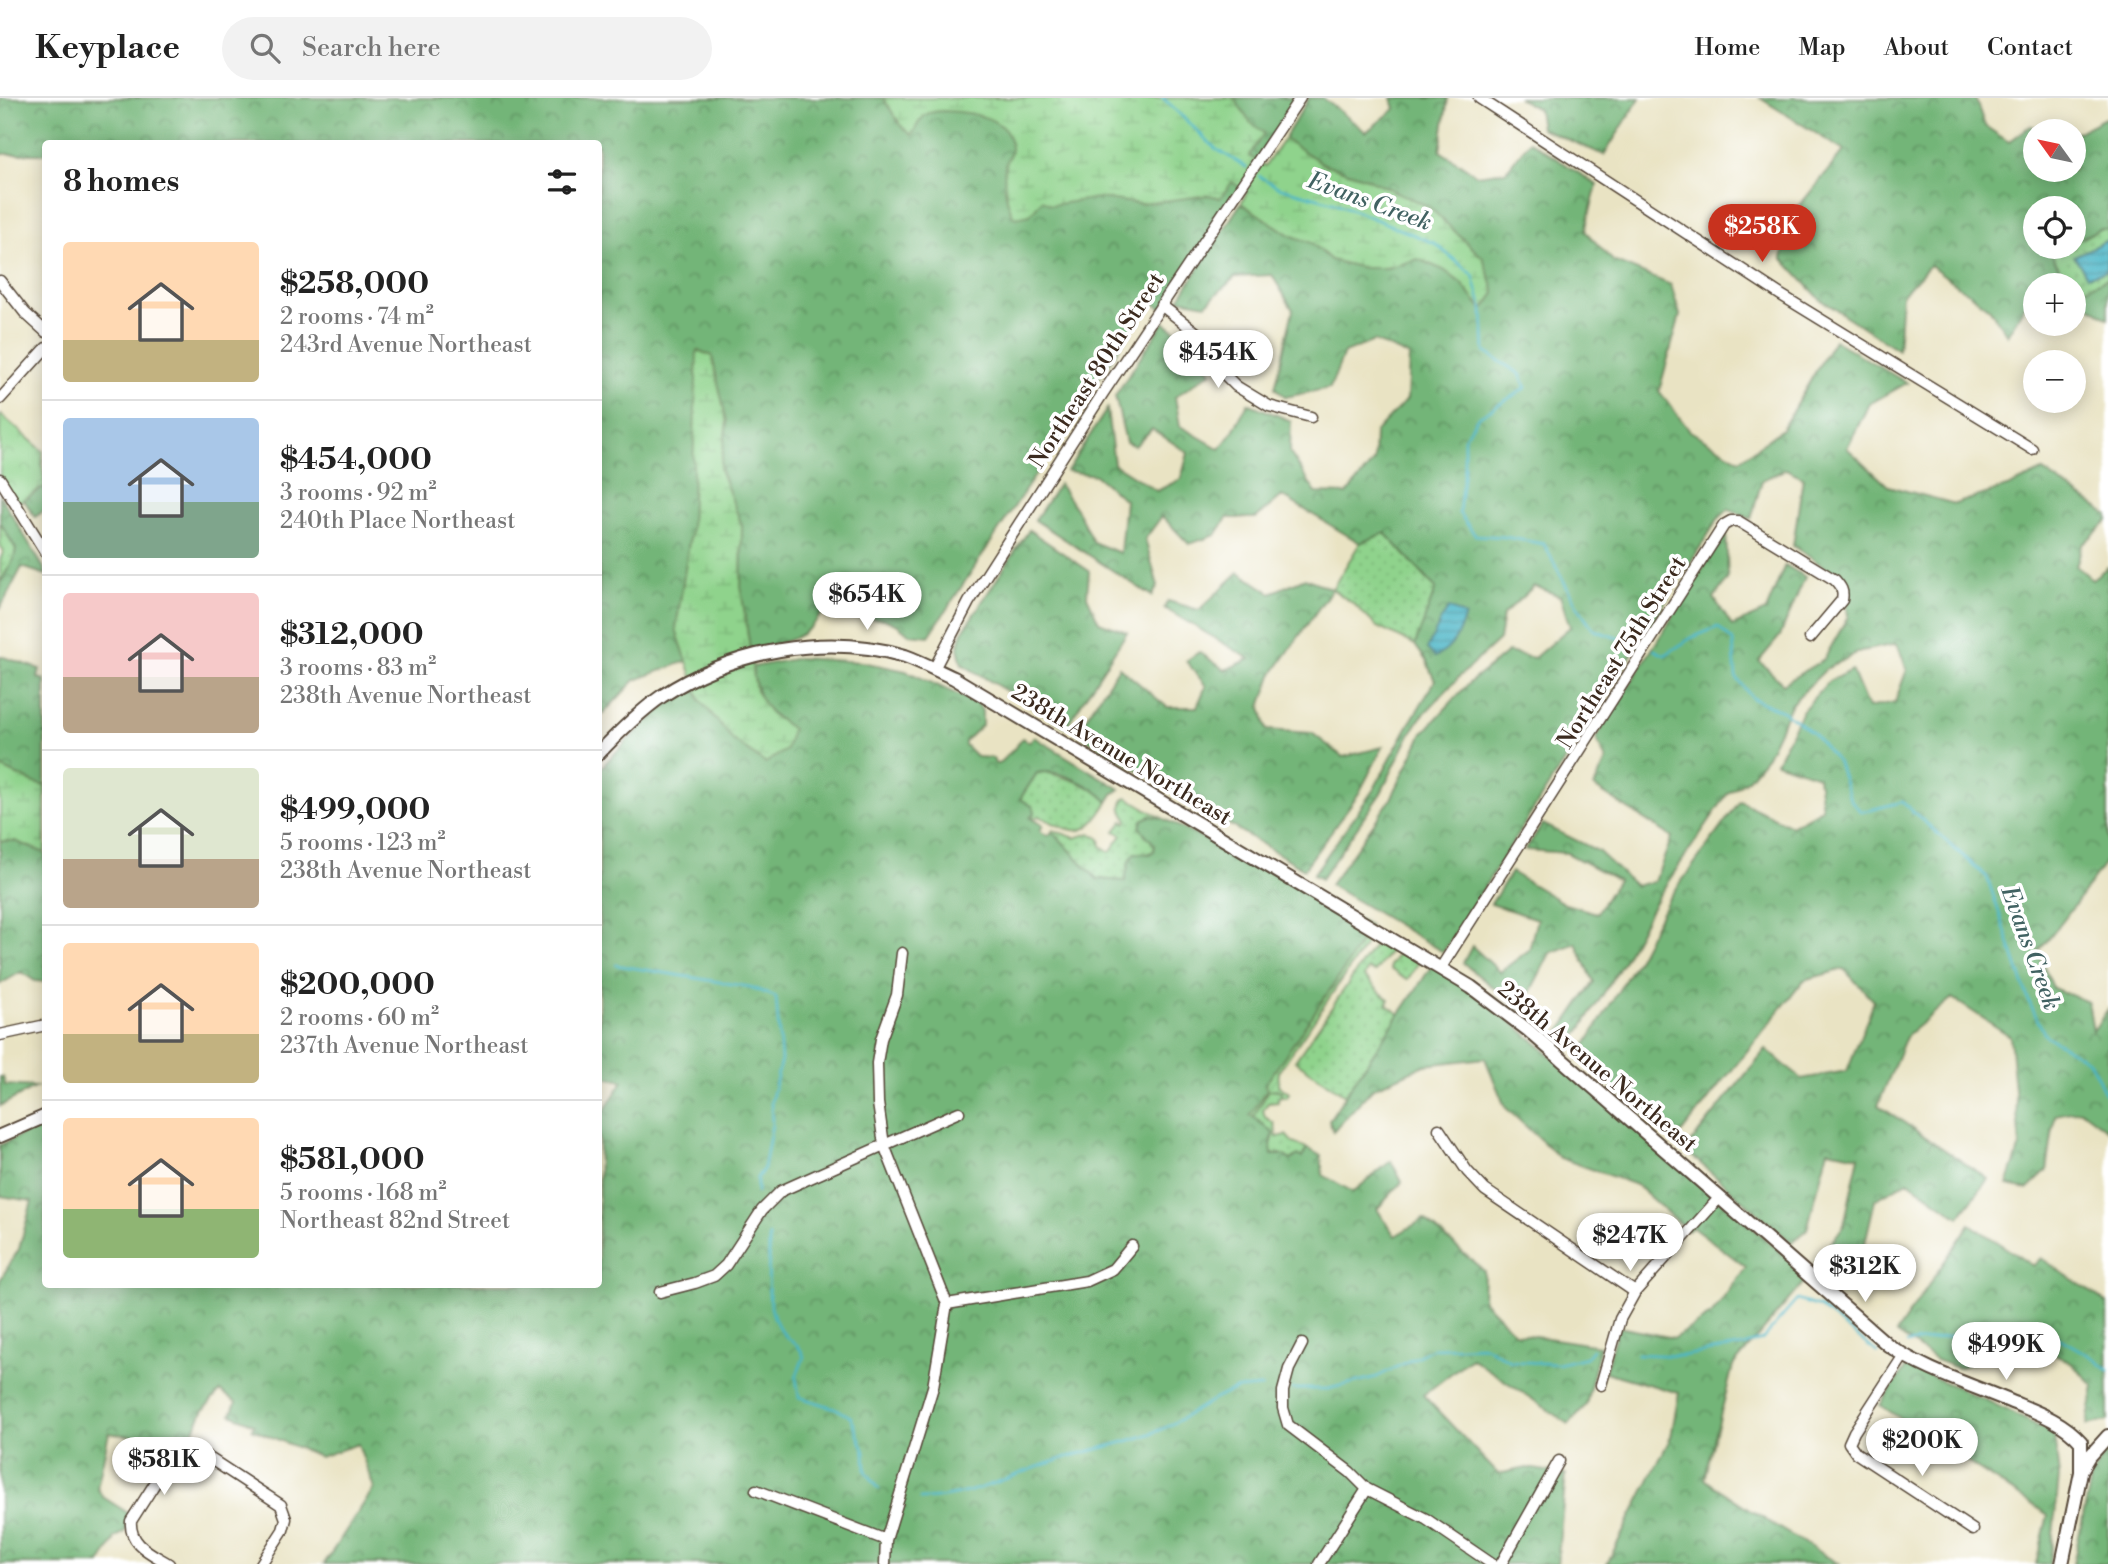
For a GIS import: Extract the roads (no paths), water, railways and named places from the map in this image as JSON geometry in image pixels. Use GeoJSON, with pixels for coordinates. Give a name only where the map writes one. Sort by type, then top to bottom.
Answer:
{"type":"FeatureCollection","features":[{"type":"Feature","properties":{"kind":"street","name":"Northeast 80th Street"},"geometry":{"type":"LineString","coordinates":[[934,668],[969,602],[1161,305],[1300,98]]}},
{"type":"Feature","properties":{"kind":"street"},"geometry":{"type":"LineString","coordinates":[[1479,98],[1781,295],[2032,449]]}},
{"type":"Feature","properties":{"kind":"street"},"geometry":{"type":"LineString","coordinates":[[0,281],[25,313],[42,328]]}},
{"type":"Feature","properties":{"kind":"street"},"geometry":{"type":"LineString","coordinates":[[1161,305],[1206,340],[1223,373],[1236,386],[1269,406],[1311,417]]}},
{"type":"Feature","properties":{"kind":"street"},"geometry":{"type":"LineString","coordinates":[[0,399],[42,352]]}},
{"type":"Feature","properties":{"kind":"street"},"geometry":{"type":"LineString","coordinates":[[0,479],[42,547]]}},
{"type":"Feature","properties":{"kind":"street","name":"Northeast 75th Street"},"geometry":{"type":"LineString","coordinates":[[1440,969],[1724,525],[1738,521],[1841,586],[1842,600],[1810,638]]}},
{"type":"Feature","properties":{"kind":"street","name":"238th Avenue Northeast"},"geometry":{"type":"LineString","coordinates":[[602,750],[661,697],[687,682],[746,658],[791,649],[828,646],[866,648],[905,656],[934,668],[1490,1001],[1528,1030],[1864,1325],[1904,1355],[1935,1371],[2039,1413],[2070,1430],[2081,1442]]}},
{"type":"Feature","properties":{"kind":"street"},"geometry":{"type":"LineString","coordinates":[[885,1564],[886,1540],[933,1387],[947,1304],[884,1145],[877,1103],[877,1063],[881,1039],[897,995],[902,953]]}},
{"type":"Feature","properties":{"kind":"street"},"geometry":{"type":"LineString","coordinates":[[0,1035],[42,1026]]}},
{"type":"Feature","properties":{"kind":"street"},"geometry":{"type":"LineString","coordinates":[[660,1292],[714,1276],[726,1265],[756,1219],[781,1191],[959,1111]]}},
{"type":"Feature","properties":{"kind":"street"},"geometry":{"type":"LineString","coordinates":[[0,1136],[42,1117]]}},
{"type":"Feature","properties":{"kind":"street"},"geometry":{"type":"LineString","coordinates":[[1438,1129],[1467,1171],[1485,1190],[1634,1292]]}},
{"type":"Feature","properties":{"kind":"street"},"geometry":{"type":"LineString","coordinates":[[1601,1385],[1620,1319],[1634,1292],[1720,1198]]}},
{"type":"Feature","properties":{"kind":"street"},"geometry":{"type":"LineString","coordinates":[[947,1304],[1087,1281],[1113,1269],[1132,1246]]}},
{"type":"Feature","properties":{"kind":"street"},"geometry":{"type":"LineString","coordinates":[[1302,1344],[1286,1376],[1283,1391],[1285,1418],[1294,1432],[1350,1472],[1367,1489],[1426,1519],[1492,1564]]}},
{"type":"Feature","properties":{"kind":"street"},"geometry":{"type":"LineString","coordinates":[[1904,1355],[1849,1443],[1856,1453],[1973,1530]]}},
{"type":"Feature","properties":{"kind":"street"},"geometry":{"type":"LineString","coordinates":[[2062,1564],[2081,1472],[2081,1442],[2108,1436]]}},
{"type":"Feature","properties":{"kind":"street"},"geometry":{"type":"LineString","coordinates":[[2081,1472],[2090,1456],[2108,1436]]}},
{"type":"Feature","properties":{"kind":"street"},"geometry":{"type":"LineString","coordinates":[[169,1564],[142,1547],[131,1534],[132,1518],[171,1458],[185,1451],[195,1451],[274,1499],[284,1510],[284,1530],[261,1564]]}},
{"type":"Feature","properties":{"kind":"street"},"geometry":{"type":"LineString","coordinates":[[1501,1564],[1559,1461]]}},
{"type":"Feature","properties":{"kind":"street"},"geometry":{"type":"LineString","coordinates":[[1319,1564],[1367,1489]]}},
{"type":"Feature","properties":{"kind":"street"},"geometry":{"type":"LineString","coordinates":[[756,1490],[886,1540]]}},
{"type":"Feature","properties":{"kind":"water"},"geometry":{"type":"Polygon","coordinates":[[[2108,240],[2106,271],[2087,276],[2076,259],[2086,259],[2086,250],[2108,240]]]}},
{"type":"Feature","properties":{"kind":"water"},"geometry":{"type":"Polygon","coordinates":[[[1449,608],[1465,616],[1451,645],[1435,657],[1427,649],[1449,608]]]}},
{"type":"Feature","properties":{"kind":"waterway"},"geometry":{"type":"LineString","coordinates":[[1163,98],[1216,149],[1246,167]]}},
{"type":"Feature","properties":{"kind":"waterway","name":"Evans Creek"},"geometry":{"type":"LineString","coordinates":[[1259,176],[1278,187],[1333,202],[1434,243],[1473,275],[1483,310],[1485,352],[1520,374],[1526,388],[1478,417],[1464,438],[1459,513],[1475,535],[1544,544],[1576,604],[1594,630],[1638,645]]}},
{"type":"Feature","properties":{"kind":"waterway","name":"Evans Creek"},"geometry":{"type":"LineString","coordinates":[[1654,650],[1665,655],[1691,638],[1718,627],[1733,641],[1736,677],[1752,698],[1784,712],[1812,732],[1838,763],[1850,799],[1861,812],[1902,802],[1987,877],[2030,1004],[2045,1035],[2090,1062],[2108,1099]]}},
{"type":"Feature","properties":{"kind":"waterway"},"geometry":{"type":"LineString","coordinates":[[616,965],[750,987],[776,997],[781,1060],[771,1102],[772,1124],[764,1168],[757,1178],[757,1192]]}},
{"type":"Feature","properties":{"kind":"waterway"},"geometry":{"type":"LineString","coordinates":[[769,1236],[768,1286],[772,1312],[783,1333],[797,1345],[804,1357],[796,1377],[799,1397],[835,1408],[851,1417],[865,1452],[866,1471],[879,1489]]}},
{"type":"Feature","properties":{"kind":"waterway"},"geometry":{"type":"LineString","coordinates":[[1637,1354],[1681,1356],[1743,1346],[1762,1340],[1797,1300],[1819,1307],[1878,1353]]}},
{"type":"Feature","properties":{"kind":"waterway"},"geometry":{"type":"LineString","coordinates":[[1907,1344],[2031,1322],[2092,1357],[2108,1370]]}},
{"type":"Feature","properties":{"kind":"waterway"},"geometry":{"type":"LineString","coordinates":[[1292,1389],[1328,1389],[1377,1377],[1434,1348],[1485,1346],[1510,1361],[1558,1364],[1586,1357],[1592,1350]]}},
{"type":"Feature","properties":{"kind":"waterway"},"geometry":{"type":"LineString","coordinates":[[920,1499],[956,1495],[1058,1460],[1135,1439],[1160,1430],[1225,1394],[1238,1389],[1262,1387]]}}]}
